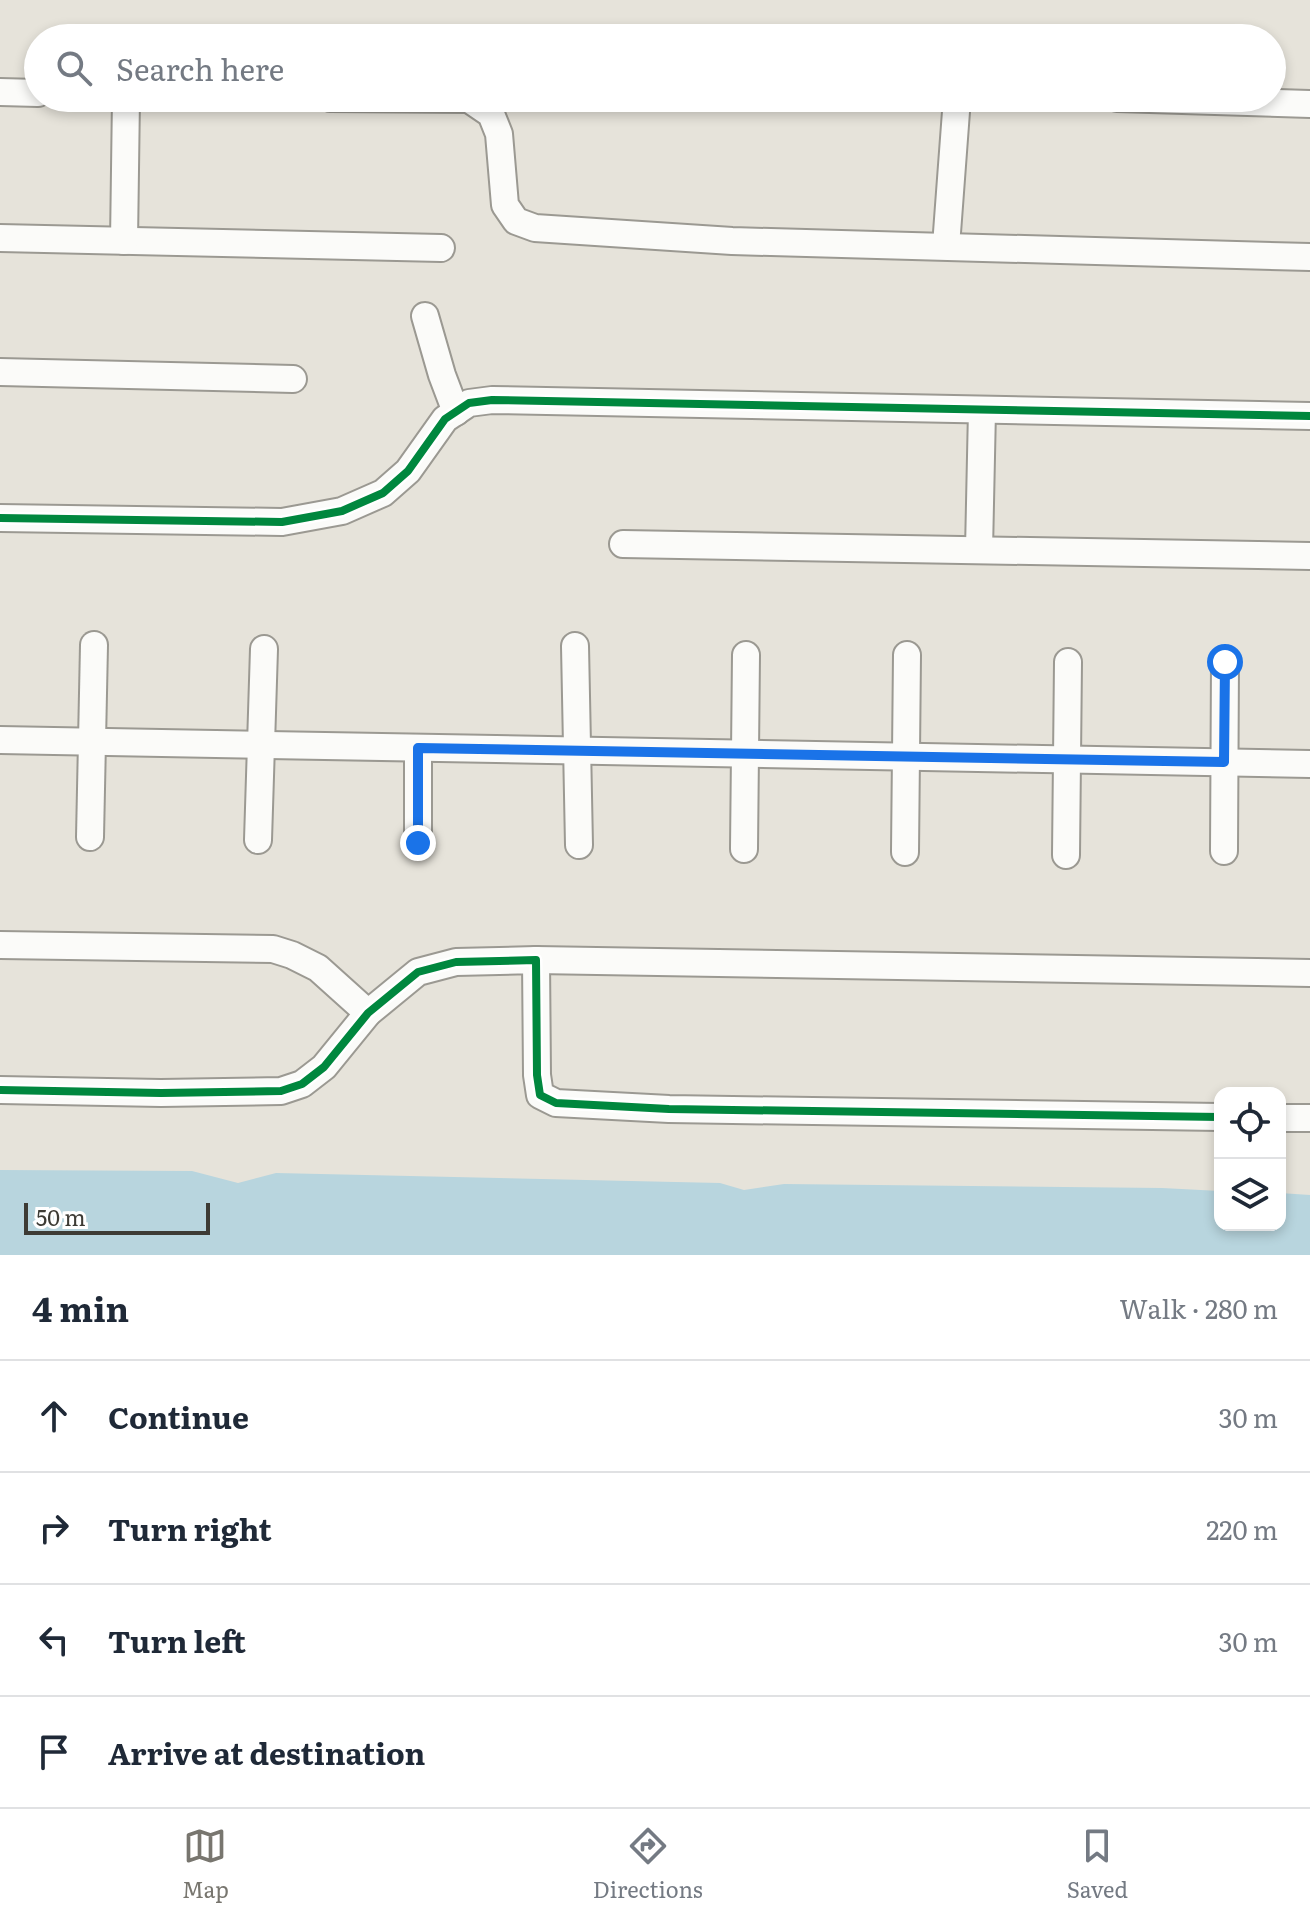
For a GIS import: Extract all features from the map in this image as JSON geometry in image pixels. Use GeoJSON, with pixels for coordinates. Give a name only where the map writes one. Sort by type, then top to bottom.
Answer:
{"type":"FeatureCollection","features":[{"type":"Feature","properties":{"kind":"street"},"geometry":{"type":"LineString","coordinates":[[0,92],[24,93]]}},
{"type":"Feature","properties":{"kind":"street"},"geometry":{"type":"LineString","coordinates":[[1286,103],[1310,104]]}},
{"type":"Feature","properties":{"kind":"street"},"geometry":{"type":"LineString","coordinates":[[124,241],[126,112]]}},
{"type":"Feature","properties":{"kind":"street"},"geometry":{"type":"LineString","coordinates":[[488,112],[499,134],[505,205],[516,221],[535,228],[732,241],[1310,257]]}},
{"type":"Feature","properties":{"kind":"street"},"geometry":{"type":"LineString","coordinates":[[946,246],[956,112]]}},
{"type":"Feature","properties":{"kind":"street"},"geometry":{"type":"LineString","coordinates":[[0,238],[441,248]]}},
{"type":"Feature","properties":{"kind":"street"},"geometry":{"type":"LineString","coordinates":[[425,316],[456,412]]}},
{"type":"Feature","properties":{"kind":"street"},"geometry":{"type":"LineString","coordinates":[[0,372],[293,379]]}},
{"type":"Feature","properties":{"kind":"street"},"geometry":{"type":"LineString","coordinates":[[0,518],[282,522],[342,511],[383,493],[408,471],[445,419],[469,403],[492,400],[1310,416]]}},
{"type":"Feature","properties":{"kind":"street"},"geometry":{"type":"LineString","coordinates":[[979,550],[982,410]]}},
{"type":"Feature","properties":{"kind":"street"},"geometry":{"type":"LineString","coordinates":[[623,544],[1310,556]]}},
{"type":"Feature","properties":{"kind":"street"},"geometry":{"type":"LineString","coordinates":[[90,837],[94,645]]}},
{"type":"Feature","properties":{"kind":"street"},"geometry":{"type":"LineString","coordinates":[[575,646],[579,845]]}},
{"type":"Feature","properties":{"kind":"street"},"geometry":{"type":"LineString","coordinates":[[258,840],[264,649]]}},
{"type":"Feature","properties":{"kind":"street"},"geometry":{"type":"LineString","coordinates":[[744,849],[746,655]]}},
{"type":"Feature","properties":{"kind":"street"},"geometry":{"type":"LineString","coordinates":[[905,852],[907,655]]}},
{"type":"Feature","properties":{"kind":"street"},"geometry":{"type":"LineString","coordinates":[[1066,855],[1068,662]]}},
{"type":"Feature","properties":{"kind":"street"},"geometry":{"type":"LineString","coordinates":[[1224,851],[1225,662]]}},
{"type":"Feature","properties":{"kind":"street"},"geometry":{"type":"LineString","coordinates":[[0,740],[1310,764]]}},
{"type":"Feature","properties":{"kind":"street"},"geometry":{"type":"LineString","coordinates":[[418,748],[418,843]]}},
{"type":"Feature","properties":{"kind":"street"},"geometry":{"type":"LineString","coordinates":[[0,945],[273,949],[318,968],[368,1013]]}},
{"type":"Feature","properties":{"kind":"street"},"geometry":{"type":"LineString","coordinates":[[536,960],[537,1075],[540,1095],[556,1103],[669,1109],[1214,1117]]}},
{"type":"Feature","properties":{"kind":"street"},"geometry":{"type":"LineString","coordinates":[[0,1090],[161,1093],[281,1091],[302,1084],[324,1067],[368,1013],[418,972],[456,962],[536,960],[1310,973]]}},
{"type":"Feature","properties":{"kind":"street"},"geometry":{"type":"LineString","coordinates":[[1286,1118],[1310,1118]]}},
{"type":"Feature","properties":{"kind":"water"},"geometry":{"type":"Polygon","coordinates":[[[0,1170],[192,1171],[238,1183],[276,1173],[720,1183],[744,1190],[784,1184],[1162,1188],[1214,1191],[1214,1231],[1286,1231],[1286,1193],[1310,1195],[1310,1255],[0,1255],[0,1170]]]}},
{"type":"Feature","properties":{"kind":"cycle path"},"geometry":{"type":"LineString","coordinates":[[0,518],[282,522],[342,511],[383,493],[408,471],[445,419],[469,403],[492,400],[1310,416]]}},
{"type":"Feature","properties":{"kind":"cycle path"},"geometry":{"type":"LineString","coordinates":[[0,1090],[161,1093],[281,1091],[302,1084],[324,1067],[368,1013],[418,972],[456,962],[536,960],[537,1075],[540,1095],[556,1103],[669,1109],[1214,1117]]}},
{"type":"Feature","properties":{"kind":"route"},"geometry":{"type":"LineString","coordinates":[[418,843],[418,748],[1224,762],[1225,662]]}}]}
